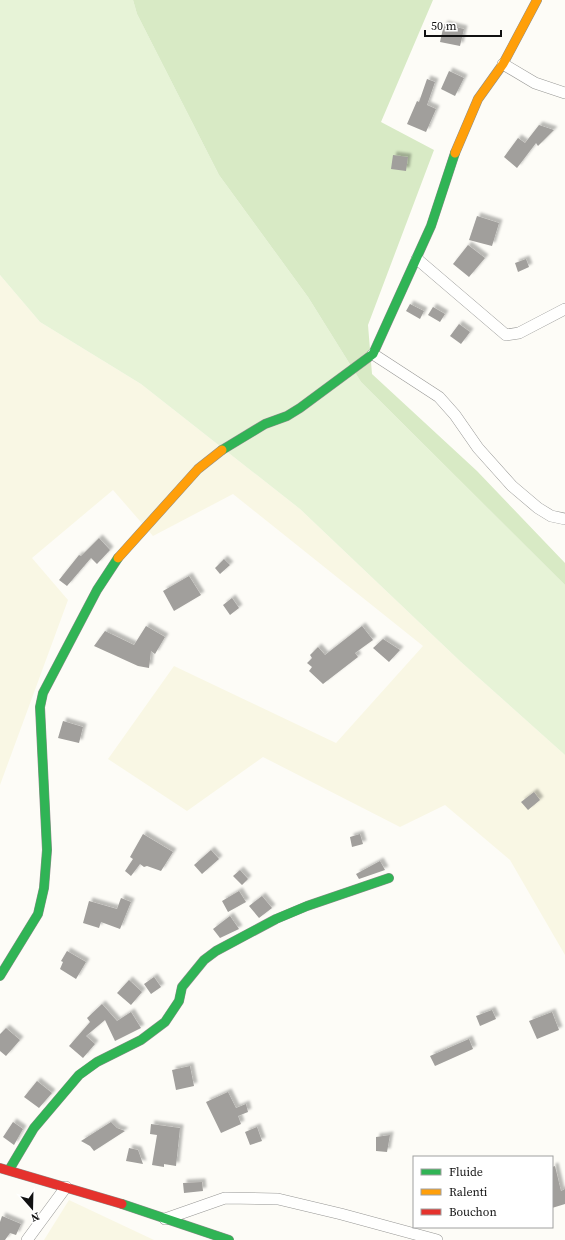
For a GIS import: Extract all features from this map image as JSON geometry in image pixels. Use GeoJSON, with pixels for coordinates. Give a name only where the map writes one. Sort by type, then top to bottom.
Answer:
{"type":"FeatureCollection","features":[{"type":"Feature","properties":{"kind":"street"},"geometry":{"type":"LineString","coordinates":[[0,976],[38,914],[44,888],[47,850],[40,707],[43,693],[56,666],[77,631],[97,590],[119,556],[198,469],[228,446],[265,424],[287,416],[300,408],[373,354],[431,226],[446,176],[465,126],[478,99],[503,64],[537,0]]}},
{"type":"Feature","properties":{"kind":"street"},"geometry":{"type":"LineString","coordinates":[[503,64],[535,83],[565,93]]}},
{"type":"Feature","properties":{"kind":"street"},"geometry":{"type":"LineString","coordinates":[[417,259],[506,334],[519,333],[565,309]]}},
{"type":"Feature","properties":{"kind":"street"},"geometry":{"type":"LineString","coordinates":[[373,354],[439,397],[455,415],[478,448],[512,486],[538,508],[551,516],[565,519]]}},
{"type":"Feature","properties":{"kind":"street"},"geometry":{"type":"LineString","coordinates":[[229,1240],[193,1227],[5,1169],[34,1128],[79,1075],[97,1062],[141,1040],[165,1022],[179,1001],[182,987],[204,960],[216,951],[276,919],[307,906],[389,878]]}},
{"type":"Feature","properties":{"kind":"street"},"geometry":{"type":"LineString","coordinates":[[27,1240],[66,1187]]}},
{"type":"Feature","properties":{"kind":"street"},"geometry":{"type":"LineString","coordinates":[[165,1219],[225,1198],[278,1199],[341,1214],[437,1240]]}},
{"type":"Feature","properties":{"kind":"shaded area"},"geometry":{"type":"Polygon","coordinates":[[[0,275],[40,322],[141,384],[300,509],[461,662],[565,755],[565,955],[510,860],[445,805],[400,827],[263,757],[187,811],[108,759],[174,666],[336,743],[423,646],[233,494],[153,536],[113,490],[32,558],[68,600],[0,785],[0,275]]]}},
{"type":"Feature","properties":{"kind":"shaded area"},"geometry":{"type":"Polygon","coordinates":[[[69,1200],[154,1240],[44,1240],[69,1200]]]}},
{"type":"Feature","properties":{"kind":"green space"},"geometry":{"type":"Polygon","coordinates":[[[0,0],[133,0],[137,14],[219,175],[308,297],[361,382],[565,585],[565,755],[461,662],[300,509],[141,384],[40,322],[0,275],[0,0]]]}},
{"type":"Feature","properties":{"kind":"green space"},"geometry":{"type":"Polygon","coordinates":[[[133,0],[433,0],[381,122],[434,150],[368,325],[372,374],[477,471],[565,563],[565,585],[361,382],[308,297],[219,175],[137,14],[133,0]]]}},
{"type":"Feature","properties":{"kind":"building"},"geometry":{"type":"Polygon","coordinates":[[[444,24],[464,29],[460,46],[440,42],[444,24]]]}},
{"type":"Feature","properties":{"kind":"building"},"geometry":{"type":"Polygon","coordinates":[[[449,71],[464,78],[455,96],[441,89],[449,71]]]}},
{"type":"Feature","properties":{"kind":"building"},"geometry":{"type":"Polygon","coordinates":[[[427,79],[435,82],[427,105],[436,109],[426,132],[407,124],[417,101],[419,102],[427,79]]]}},
{"type":"Feature","properties":{"kind":"building"},"geometry":{"type":"Polygon","coordinates":[[[539,125],[554,130],[538,146],[536,143],[517,168],[504,157],[518,138],[525,143],[539,125]]]}},
{"type":"Feature","properties":{"kind":"building"},"geometry":{"type":"Polygon","coordinates":[[[393,155],[408,157],[406,171],[391,169],[393,155]]]}},
{"type":"Feature","properties":{"kind":"building"},"geometry":{"type":"Polygon","coordinates":[[[477,216],[499,223],[492,246],[469,240],[477,216]]]}},
{"type":"Feature","properties":{"kind":"building"},"geometry":{"type":"Polygon","coordinates":[[[468,245],[485,258],[469,277],[453,264],[468,245]]]}},
{"type":"Feature","properties":{"kind":"building"},"geometry":{"type":"Polygon","coordinates":[[[526,259],[529,267],[518,272],[515,263],[526,259]]]}},
{"type":"Feature","properties":{"kind":"building"},"geometry":{"type":"Polygon","coordinates":[[[410,304],[424,311],[420,319],[406,311],[410,304]]]}},
{"type":"Feature","properties":{"kind":"building"},"geometry":{"type":"Polygon","coordinates":[[[433,307],[445,314],[440,322],[428,315],[433,307]]]}},
{"type":"Feature","properties":{"kind":"building"},"geometry":{"type":"Polygon","coordinates":[[[459,324],[470,332],[461,344],[450,336],[459,324]]]}},
{"type":"Feature","properties":{"kind":"building"},"geometry":{"type":"Polygon","coordinates":[[[99,538],[110,550],[97,564],[91,558],[67,586],[59,580],[79,555],[81,556],[99,538]]]}},
{"type":"Feature","properties":{"kind":"building"},"geometry":{"type":"Polygon","coordinates":[[[224,559],[230,565],[220,574],[215,568],[224,559]]]}},
{"type":"Feature","properties":{"kind":"building"},"geometry":{"type":"Polygon","coordinates":[[[189,576],[201,595],[174,611],[163,591],[189,576]]]}},
{"type":"Feature","properties":{"kind":"building"},"geometry":{"type":"Polygon","coordinates":[[[232,598],[239,608],[230,615],[223,605],[232,598]]]}},
{"type":"Feature","properties":{"kind":"building"},"geometry":{"type":"Polygon","coordinates":[[[146,626],[165,637],[155,654],[151,651],[149,668],[138,666],[94,646],[105,631],[134,645],[146,626]]]}},
{"type":"Feature","properties":{"kind":"building"},"geometry":{"type":"Polygon","coordinates":[[[362,626],[373,640],[355,653],[358,657],[323,684],[309,671],[312,667],[307,663],[312,658],[310,655],[318,647],[325,655],[362,626]]]}},
{"type":"Feature","properties":{"kind":"building"},"geometry":{"type":"Polygon","coordinates":[[[383,639],[400,650],[389,662],[373,648],[383,639]]]}},
{"type":"Feature","properties":{"kind":"building"},"geometry":{"type":"Polygon","coordinates":[[[63,721],[83,727],[79,743],[58,738],[63,721]]]}},
{"type":"Feature","properties":{"kind":"building"},"geometry":{"type":"Polygon","coordinates":[[[534,792],[540,800],[528,810],[521,802],[534,792]]]}},
{"type":"Feature","properties":{"kind":"building"},"geometry":{"type":"Polygon","coordinates":[[[143,834],[173,852],[161,871],[147,866],[144,867],[140,864],[131,876],[125,871],[133,859],[130,857],[143,834]]]}},
{"type":"Feature","properties":{"kind":"building"},"geometry":{"type":"Polygon","coordinates":[[[360,834],[363,844],[352,847],[350,837],[360,834]]]}},
{"type":"Feature","properties":{"kind":"building"},"geometry":{"type":"Polygon","coordinates":[[[211,850],[219,859],[202,874],[194,865],[211,850]]]}},
{"type":"Feature","properties":{"kind":"building"},"geometry":{"type":"Polygon","coordinates":[[[380,861],[385,870],[359,879],[356,874],[380,861]]]}},
{"type":"Feature","properties":{"kind":"building"},"geometry":{"type":"Polygon","coordinates":[[[240,870],[248,879],[242,885],[233,876],[240,870]]]}},
{"type":"Feature","properties":{"kind":"building"},"geometry":{"type":"Polygon","coordinates":[[[239,891],[246,902],[228,912],[222,901],[239,891]]]}},
{"type":"Feature","properties":{"kind":"building"},"geometry":{"type":"Polygon","coordinates":[[[262,896],[272,908],[259,918],[249,906],[262,896]]]}},
{"type":"Feature","properties":{"kind":"building"},"geometry":{"type":"Polygon","coordinates":[[[121,898],[131,902],[120,929],[101,922],[99,928],[83,923],[89,901],[117,909],[121,898]]]}},
{"type":"Feature","properties":{"kind":"building"},"geometry":{"type":"Polygon","coordinates":[[[230,916],[239,929],[220,938],[213,929],[230,916]]]}},
{"type":"Feature","properties":{"kind":"building"},"geometry":{"type":"Polygon","coordinates":[[[67,951],[86,962],[76,979],[60,969],[63,962],[61,961],[67,951]]]}},
{"type":"Feature","properties":{"kind":"building"},"geometry":{"type":"Polygon","coordinates":[[[154,977],[161,987],[151,994],[144,984],[154,977]]]}},
{"type":"Feature","properties":{"kind":"building"},"geometry":{"type":"Polygon","coordinates":[[[129,980],[142,992],[131,1005],[117,993],[129,980]]]}},
{"type":"Feature","properties":{"kind":"building"},"geometry":{"type":"Polygon","coordinates":[[[102,1004],[117,1021],[131,1012],[141,1028],[115,1041],[105,1020],[86,1036],[95,1044],[83,1058],[69,1046],[90,1022],[87,1018],[102,1004]]]}},
{"type":"Feature","properties":{"kind":"building"},"geometry":{"type":"Polygon","coordinates":[[[492,1010],[496,1019],[480,1026],[476,1016],[492,1010]]]}},
{"type":"Feature","properties":{"kind":"building"},"geometry":{"type":"Polygon","coordinates":[[[552,1012],[559,1030],[537,1039],[529,1021],[552,1012]]]}},
{"type":"Feature","properties":{"kind":"building"},"geometry":{"type":"Polygon","coordinates":[[[6,1028],[20,1040],[6,1056],[0,1051],[0,1034],[6,1028]]]}},
{"type":"Feature","properties":{"kind":"building"},"geometry":{"type":"Polygon","coordinates":[[[469,1039],[473,1049],[435,1066],[430,1056],[469,1039]]]}},
{"type":"Feature","properties":{"kind":"building"},"geometry":{"type":"Polygon","coordinates":[[[190,1066],[194,1086],[176,1090],[172,1070],[190,1066]]]}},
{"type":"Feature","properties":{"kind":"building"},"geometry":{"type":"Polygon","coordinates":[[[37,1081],[52,1093],[39,1108],[24,1097],[37,1081]]]}},
{"type":"Feature","properties":{"kind":"building"},"geometry":{"type":"Polygon","coordinates":[[[228,1092],[236,1108],[246,1104],[248,1112],[238,1116],[241,1124],[221,1133],[206,1102],[228,1092]]]}},
{"type":"Feature","properties":{"kind":"building"},"geometry":{"type":"Polygon","coordinates":[[[13,1122],[23,1129],[14,1145],[3,1137],[13,1122]]]}},
{"type":"Feature","properties":{"kind":"building"},"geometry":{"type":"Polygon","coordinates":[[[111,1122],[117,1128],[125,1131],[94,1151],[90,1146],[81,1141],[111,1122]]]}},
{"type":"Feature","properties":{"kind":"building"},"geometry":{"type":"Polygon","coordinates":[[[151,1124],[180,1128],[176,1166],[164,1164],[164,1167],[152,1165],[157,1135],[150,1134],[151,1124]]]}},
{"type":"Feature","properties":{"kind":"building"},"geometry":{"type":"Polygon","coordinates":[[[257,1127],[262,1141],[250,1145],[245,1132],[257,1127]]]}},
{"type":"Feature","properties":{"kind":"building"},"geometry":{"type":"Polygon","coordinates":[[[390,1135],[387,1152],[376,1151],[376,1137],[390,1135]]]}},
{"type":"Feature","properties":{"kind":"building"},"geometry":{"type":"Polygon","coordinates":[[[129,1148],[138,1150],[143,1164],[126,1161],[129,1148]]]}},
{"type":"Feature","properties":{"kind":"building"},"geometry":{"type":"Polygon","coordinates":[[[555,1166],[561,1191],[565,1189],[565,1204],[553,1208],[553,1167],[555,1166]]]}},
{"type":"Feature","properties":{"kind":"building"},"geometry":{"type":"Polygon","coordinates":[[[202,1182],[203,1191],[184,1193],[183,1183],[202,1182]]]}},
{"type":"Feature","properties":{"kind":"building"},"geometry":{"type":"Polygon","coordinates":[[[2,1216],[21,1224],[16,1235],[10,1233],[5,1240],[0,1240],[0,1222],[2,1216]]]}},
{"type":"Feature","properties":{"kind":"traffic: fast"},"geometry":{"type":"LineString","coordinates":[[222,450],[265,424],[287,416],[300,408],[373,354],[431,226],[455,153]]}},
{"type":"Feature","properties":{"kind":"traffic: fast"},"geometry":{"type":"LineString","coordinates":[[0,976],[38,914],[44,888],[47,850],[40,707],[43,693],[97,590],[118,558]]}},
{"type":"Feature","properties":{"kind":"traffic: fast"},"geometry":{"type":"LineString","coordinates":[[9,1170],[34,1128],[79,1075],[97,1062],[141,1040],[165,1022],[179,1001],[182,987],[204,960],[216,951],[276,919],[307,906],[389,878]]}},
{"type":"Feature","properties":{"kind":"traffic: fast"},"geometry":{"type":"LineString","coordinates":[[122,1204],[229,1240]]}},
{"type":"Feature","properties":{"kind":"traffic: slow"},"geometry":{"type":"LineString","coordinates":[[455,153],[478,99],[503,64],[537,0]]}},
{"type":"Feature","properties":{"kind":"traffic: slow"},"geometry":{"type":"LineString","coordinates":[[118,558],[198,469],[222,450]]}},
{"type":"Feature","properties":{"kind":"traffic: jam"},"geometry":{"type":"LineString","coordinates":[[0,1168],[122,1204]]}}]}
